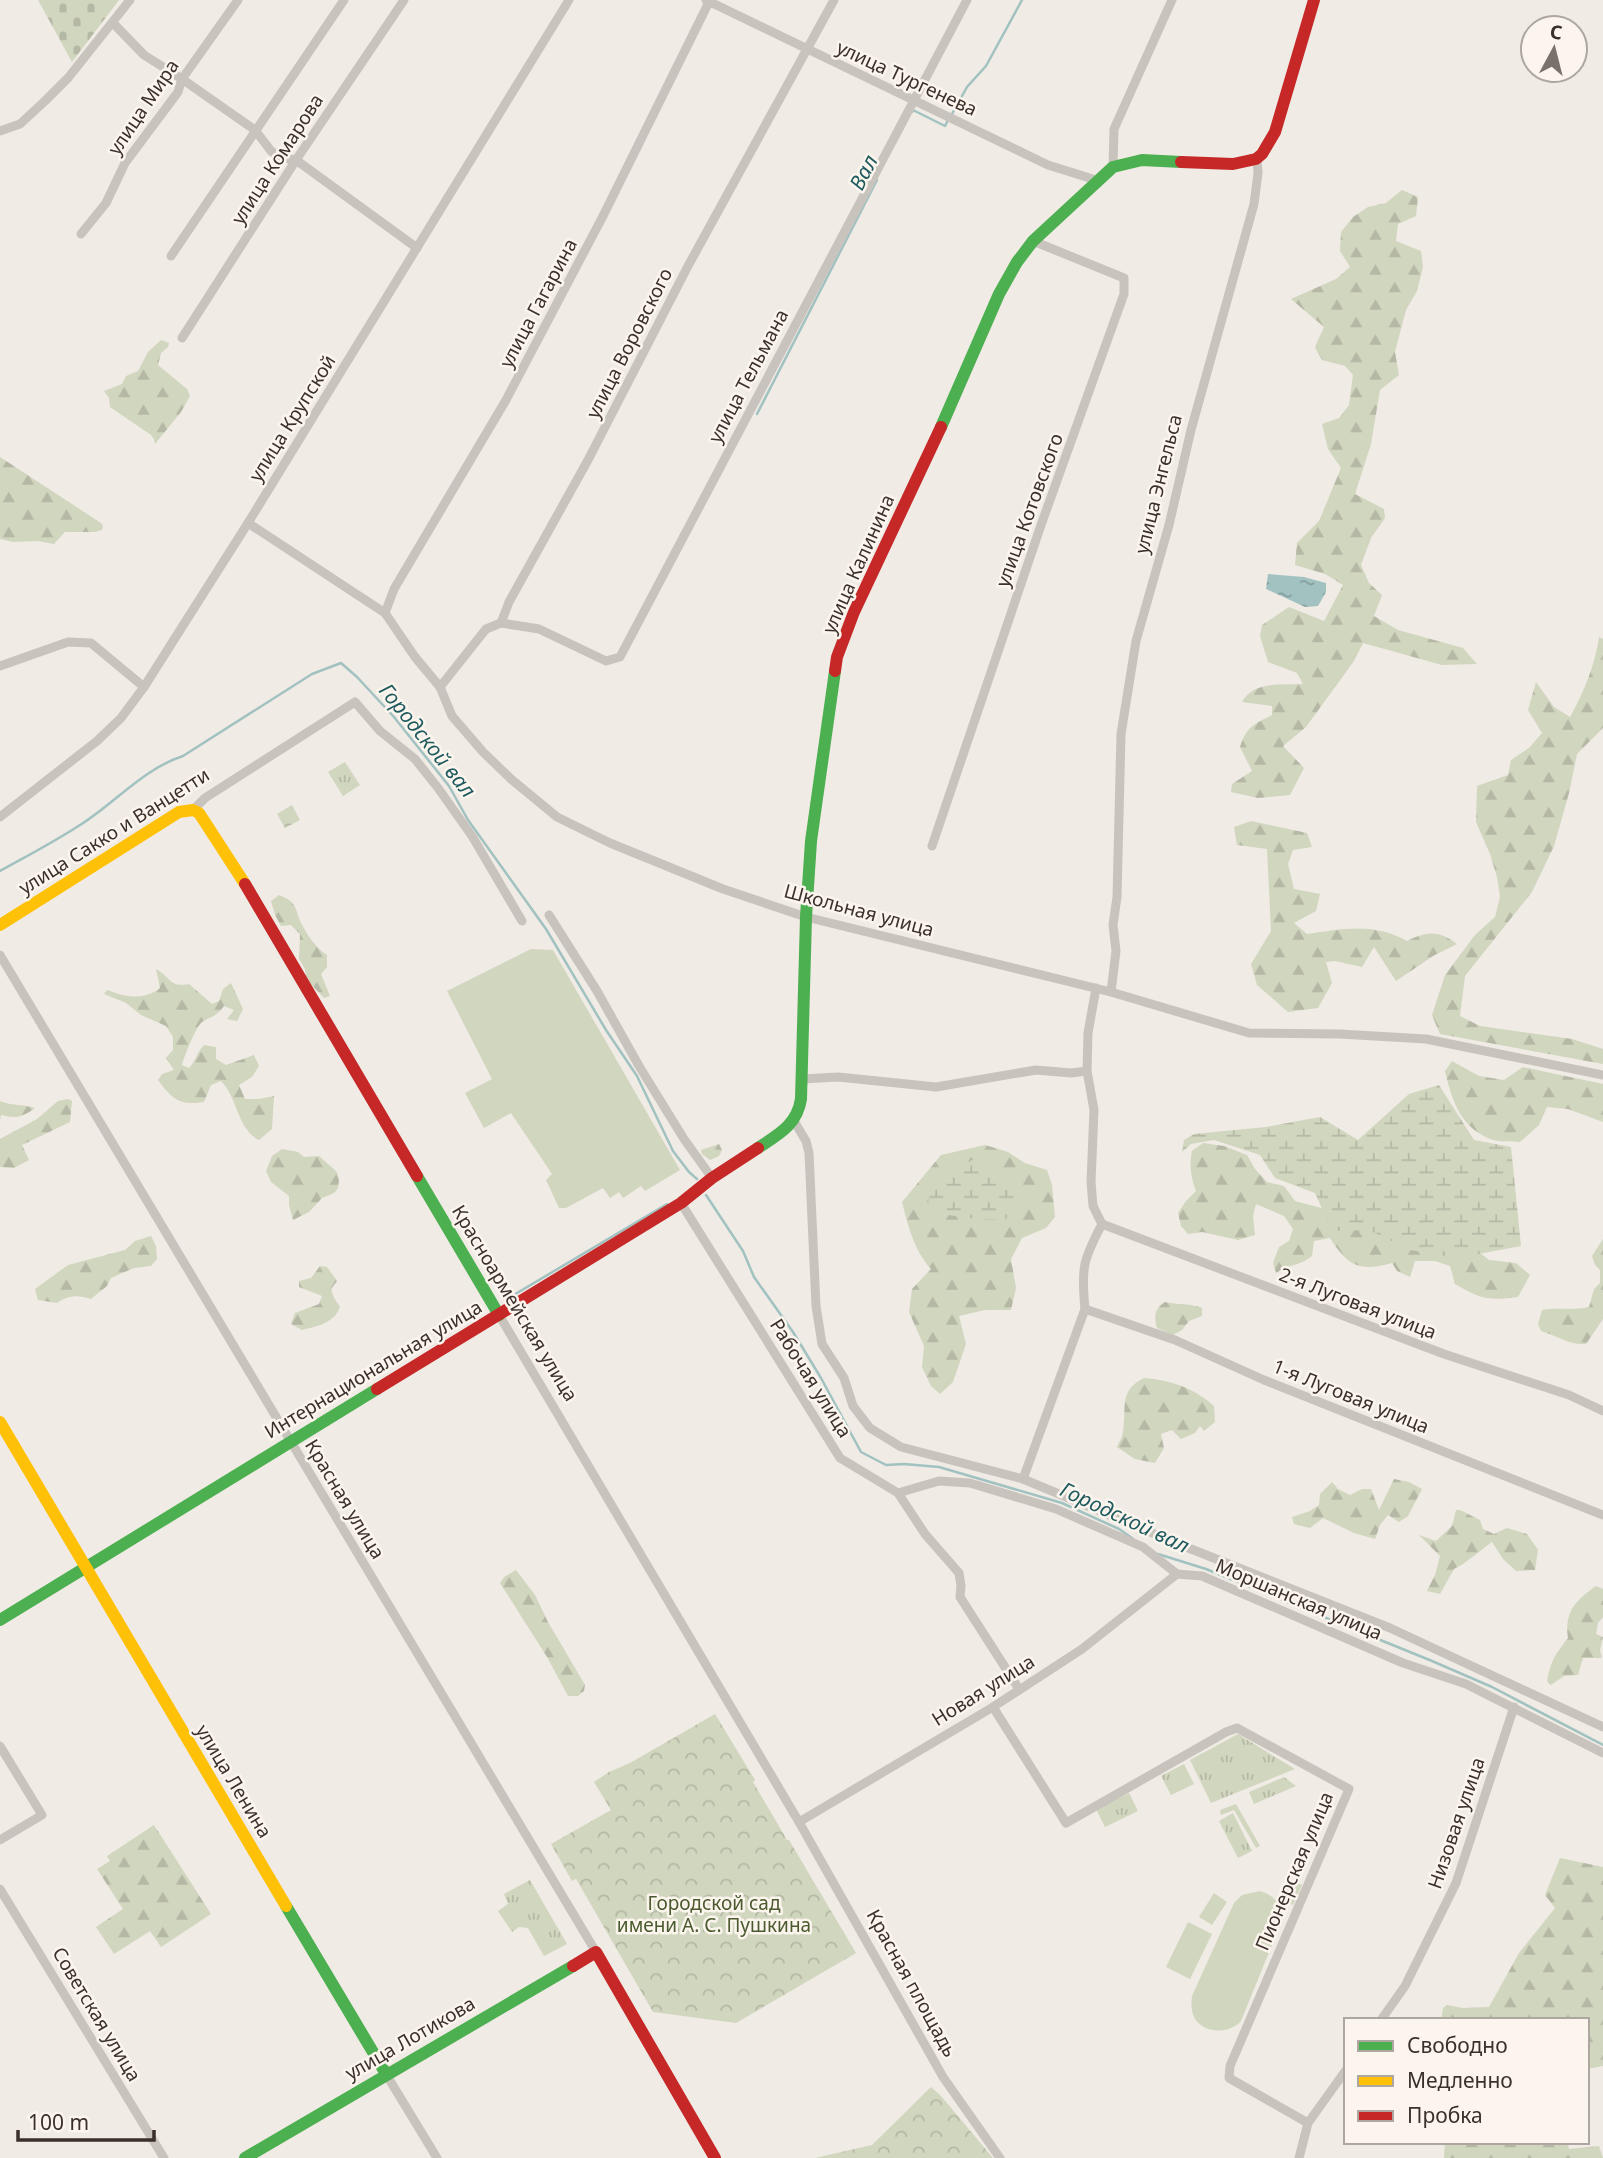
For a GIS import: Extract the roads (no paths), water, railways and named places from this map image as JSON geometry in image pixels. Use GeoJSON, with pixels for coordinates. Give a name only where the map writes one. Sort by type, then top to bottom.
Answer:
{"type":"FeatureCollection","features":[{"type":"Feature","properties":{"kind":"street"},"geometry":{"type":"LineString","coordinates":[[0,131],[20,124],[68,78],[130,0]]}},
{"type":"Feature","properties":{"kind":"street","name":"улица Мира"},"geometry":{"type":"LineString","coordinates":[[81,234],[106,203],[125,163],[178,92],[182,79],[238,0]]}},
{"type":"Feature","properties":{"kind":"street"},"geometry":{"type":"LineString","coordinates":[[171,256],[344,0]]}},
{"type":"Feature","properties":{"kind":"street","name":"улица Комарова"},"geometry":{"type":"LineString","coordinates":[[182,338],[296,160],[404,0]]}},
{"type":"Feature","properties":{"kind":"street","name":"улица Крупской"},"geometry":{"type":"LineString","coordinates":[[0,817],[97,741],[121,718],[144,687],[248,523],[569,0]]}},
{"type":"Feature","properties":{"kind":"street","name":"улица Воровского"},"geometry":{"type":"LineString","coordinates":[[440,687],[486,629],[501,623],[509,602],[588,460],[688,266],[834,0]]}},
{"type":"Feature","properties":{"kind":"street","name":"улица Тельмана"},"geometry":{"type":"LineString","coordinates":[[501,623],[539,629],[606,661],[620,657],[967,0]]}},
{"type":"Feature","properties":{"kind":"street"},"geometry":{"type":"LineString","coordinates":[[1113,167],[1114,129],[1172,0]]}},
{"type":"Feature","properties":{"kind":"street","name":"улица Энгельса"},"geometry":{"type":"LineString","coordinates":[[1111,992],[1116,951],[1113,925],[1117,897],[1121,734],[1136,641],[1254,204],[1257,159],[1267,148],[1275,132],[1314,0]]}},
{"type":"Feature","properties":{"kind":"street","name":"улица Тургенева"},"geometry":{"type":"LineString","coordinates":[[708,1],[1048,165],[1096,180]]}},
{"type":"Feature","properties":{"kind":"street","name":"улица Гагарина"},"geometry":{"type":"LineString","coordinates":[[385,613],[400,579],[506,400],[603,216],[708,1]]}},
{"type":"Feature","properties":{"kind":"street"},"geometry":{"type":"LineString","coordinates":[[113,23],[144,55],[255,131],[271,151],[283,158],[296,160],[417,248]]}},
{"type":"Feature","properties":{"kind":"street","name":"улица Калинина"},"geometry":{"type":"LineString","coordinates":[[794,1121],[799,1111],[802,1079],[806,917],[811,841],[837,657],[854,612],[924,466],[999,294],[1017,262],[1033,241],[1113,167],[1146,159],[1241,164],[1257,159]]}},
{"type":"Feature","properties":{"kind":"street","name":"улица Котовского"},"geometry":{"type":"LineString","coordinates":[[932,846],[1124,293],[1124,278],[1033,241]]}},
{"type":"Feature","properties":{"kind":"street"},"geometry":{"type":"LineString","coordinates":[[248,523],[385,613]]}},
{"type":"Feature","properties":{"kind":"street","name":"Школьная улица"},"geometry":{"type":"LineString","coordinates":[[385,613],[415,657],[440,687],[452,716],[511,779],[557,817],[610,843],[723,889],[806,917],[1096,988],[1249,1033],[1426,1039],[1603,1075]]}},
{"type":"Feature","properties":{"kind":"street"},"geometry":{"type":"LineString","coordinates":[[0,666],[68,642],[91,642],[144,687]]}},
{"type":"Feature","properties":{"kind":"street","name":"улица Сакко и Ванцетти"},"geometry":{"type":"LineString","coordinates":[[0,925],[178,812],[193,810],[205,798],[355,702],[380,732],[415,759],[438,788],[472,836],[522,921]]}},
{"type":"Feature","properties":{"kind":"street","name":"Красноармейская улица"},"geometry":{"type":"LineString","coordinates":[[193,810],[202,815],[257,903],[799,1822]]}},
{"type":"Feature","properties":{"kind":"street"},"geometry":{"type":"LineString","coordinates":[[548,915],[597,990],[684,1139],[712,1178]]}},
{"type":"Feature","properties":{"kind":"street","name":"Красная улица"},"geometry":{"type":"LineString","coordinates":[[0,955],[596,1952]]}},
{"type":"Feature","properties":{"kind":"street"},"geometry":{"type":"LineString","coordinates":[[1023,1479],[1085,1309],[1082,1281],[1086,1255],[1102,1224],[1093,1206],[1091,1182],[1094,1110],[1087,1071],[1088,1033],[1096,988]]}},
{"type":"Feature","properties":{"kind":"street"},"geometry":{"type":"LineString","coordinates":[[802,1079],[838,1077],[936,1087],[1036,1070],[1072,1073],[1087,1071]]}},
{"type":"Feature","properties":{"kind":"street","name":"Интернациональная улица"},"geometry":{"type":"LineString","coordinates":[[0,1620],[681,1203],[794,1121]]}},
{"type":"Feature","properties":{"kind":"street","name":"Рабочая улица"},"geometry":{"type":"LineString","coordinates":[[794,1121],[806,1141],[809,1153],[816,1306],[822,1344],[845,1378],[853,1406],[870,1428],[901,1447]]}},
{"type":"Feature","properties":{"kind":"street","name":"Рабочая улица"},"geometry":{"type":"LineString","coordinates":[[681,1203],[841,1458],[898,1493],[925,1534],[959,1573],[960,1597],[1019,1689]]}},
{"type":"Feature","properties":{"kind":"street","name":"2-я Луговая улица"},"geometry":{"type":"LineString","coordinates":[[1102,1224],[1444,1354],[1569,1395],[1603,1411]]}},
{"type":"Feature","properties":{"kind":"street","name":"1-я Луговая улица"},"geometry":{"type":"LineString","coordinates":[[1085,1309],[1175,1340],[1264,1380],[1603,1515]]}},
{"type":"Feature","properties":{"kind":"street","name":"улица Ленина"},"geometry":{"type":"LineString","coordinates":[[0,1422],[437,2158]]}},
{"type":"Feature","properties":{"kind":"street","name":"Моршанская улица"},"geometry":{"type":"LineString","coordinates":[[901,1447],[1023,1479],[1390,1628],[1603,1727]]}},
{"type":"Feature","properties":{"kind":"street","name":"Моршанская улица"},"geometry":{"type":"LineString","coordinates":[[898,1493],[939,1481],[970,1483],[1056,1509],[1143,1547],[1177,1574],[1202,1576],[1403,1663],[1466,1684],[1603,1753]]}},
{"type":"Feature","properties":{"kind":"street","name":"Новая улица"},"geometry":{"type":"LineString","coordinates":[[799,1822],[993,1707],[1082,1649],[1177,1574]]}},
{"type":"Feature","properties":{"kind":"street","name":"Пионерская улица"},"geometry":{"type":"LineString","coordinates":[[993,1707],[1066,1823],[1237,1728],[1349,1788],[1230,2066],[1229,2078],[1308,2123]]}},
{"type":"Feature","properties":{"kind":"street","name":"Низовая улица"},"geometry":{"type":"LineString","coordinates":[[1382,2018],[1405,1986],[1456,1883],[1514,1707]]}},
{"type":"Feature","properties":{"kind":"street"},"geometry":{"type":"LineString","coordinates":[[0,1746],[42,1815],[0,1840]]}},
{"type":"Feature","properties":{"kind":"street","name":"Красная площадь"},"geometry":{"type":"LineString","coordinates":[[799,1822],[943,2077],[1000,2158]]}},
{"type":"Feature","properties":{"kind":"street","name":"Советская улица"},"geometry":{"type":"LineString","coordinates":[[0,1889],[164,2158]]}},
{"type":"Feature","properties":{"kind":"street"},"geometry":{"type":"LineString","coordinates":[[596,1952],[715,2158]]}},
{"type":"Feature","properties":{"kind":"street","name":"улица Лотикова"},"geometry":{"type":"LineString","coordinates":[[245,2158],[596,1952]]}},
{"type":"Feature","properties":{"kind":"street"},"geometry":{"type":"LineString","coordinates":[[1299,2158],[1308,2123],[1344,2073]]}},
{"type":"Feature","properties":{"kind":"water"},"geometry":{"type":"Polygon","coordinates":[[[1268,574],[1304,577],[1326,583],[1326,592],[1318,606],[1305,607],[1266,589],[1268,574]]]}},
{"type":"Feature","properties":{"kind":"waterway","name":"Вал"},"geometry":{"type":"LineString","coordinates":[[952,114],[967,87],[986,66],[1022,0]]}},
{"type":"Feature","properties":{"kind":"waterway","name":"Вал"},"geometry":{"type":"LineString","coordinates":[[912,112],[913,110],[945,126],[948,120]]}},
{"type":"Feature","properties":{"kind":"waterway","name":"Вал"},"geometry":{"type":"LineString","coordinates":[[757,414],[877,180]]}},
{"type":"Feature","properties":{"kind":"waterway","name":"Городской вал"},"geometry":{"type":"LineString","coordinates":[[0,871],[80,825],[155,769],[183,756],[312,674],[341,663],[394,717],[449,786],[468,820],[546,929],[606,1030],[637,1076],[673,1151],[697,1179]]}},
{"type":"Feature","properties":{"kind":"waterway","name":"Городской вал"},"geometry":{"type":"LineString","coordinates":[[706,1195],[743,1251],[754,1277],[821,1378],[861,1452],[886,1465],[939,1467],[1062,1503],[1119,1529],[1132,1538]]}},
{"type":"Feature","properties":{"kind":"waterway"},"geometry":{"type":"LineString","coordinates":[[507,1299],[667,1204]]}},
{"type":"Feature","properties":{"kind":"waterway","name":"Городской вал"},"geometry":{"type":"LineString","coordinates":[[1158,1554],[1206,1569],[1432,1661],[1492,1687],[1603,1745]]}},
{"type":"Feature","properties":{"kind":"park label","name":"Городской сад имени А. С. Пушкина"},"geometry":{"type":"Point","coordinates":[714,1914]}}]}
